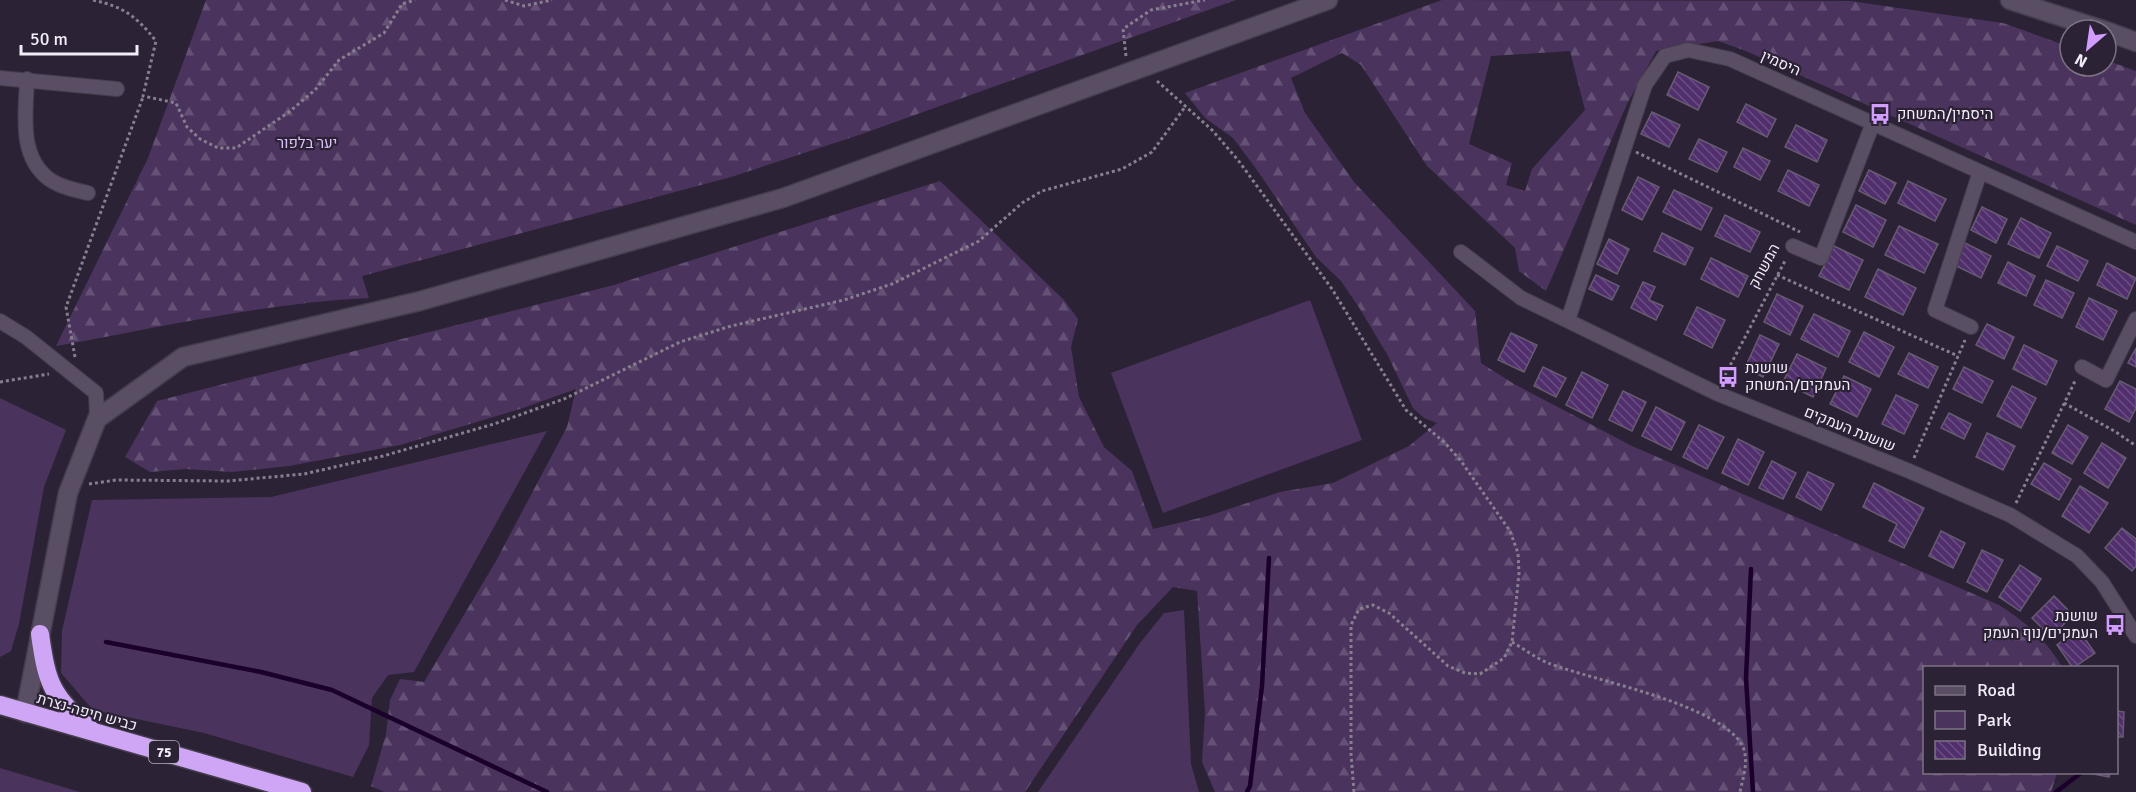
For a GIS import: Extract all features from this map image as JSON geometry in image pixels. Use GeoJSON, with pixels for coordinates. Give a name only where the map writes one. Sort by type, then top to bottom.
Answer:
{"type":"FeatureCollection","features":[{"type":"Feature","properties":{"kind":"highway"},"geometry":{"type":"LineString","coordinates":[[40,634],[47,678],[57,697],[94,733]]}},
{"type":"Feature","properties":{"kind":"highway","name":"כביש חיפה-נצרת"},"geometry":{"type":"LineString","coordinates":[[0,705],[302,792]]}},
{"type":"Feature","properties":{"kind":"main road"},"geometry":{"type":"LineString","coordinates":[[25,713],[68,493],[97,419],[183,357],[420,301],[783,198],[1328,0]]}},
{"type":"Feature","properties":{"kind":"main road"},"geometry":{"type":"LineString","coordinates":[[2010,0],[2065,18]]}},
{"type":"Feature","properties":{"kind":"main road"},"geometry":{"type":"LineString","coordinates":[[2118,36],[2136,42]]}},
{"type":"Feature","properties":{"kind":"street","name":"היסמין"},"geometry":{"type":"LineString","coordinates":[[1568,320],[1645,85],[1665,56],[1688,50],[1730,58],[2136,242]]}},
{"type":"Feature","properties":{"kind":"street"},"geometry":{"type":"LineString","coordinates":[[0,78],[117,89]]}},
{"type":"Feature","properties":{"kind":"street"},"geometry":{"type":"LineString","coordinates":[[27,79],[26,132],[29,153],[37,168],[59,185],[88,193]]}},
{"type":"Feature","properties":{"kind":"street","name":"המשחק"},"geometry":{"type":"LineString","coordinates":[[1793,246],[1821,258],[1873,123]]}},
{"type":"Feature","properties":{"kind":"street"},"geometry":{"type":"LineString","coordinates":[[1971,327],[1935,310],[1980,172]]}},
{"type":"Feature","properties":{"kind":"street","name":"שושנת העמקים"},"geometry":{"type":"LineString","coordinates":[[1461,252],[1521,297],[1716,393],[1909,471],[2010,515],[2077,556],[2102,582],[2136,636]]}},
{"type":"Feature","properties":{"kind":"street"},"geometry":{"type":"LineString","coordinates":[[2082,367],[2106,380],[2136,320]]}},
{"type":"Feature","properties":{"kind":"street"},"geometry":{"type":"LineString","coordinates":[[0,321],[26,337],[96,393],[97,419]]}},
{"type":"Feature","properties":{"kind":"path"},"geometry":{"type":"LineString","coordinates":[[0,381],[55,373],[80,380],[66,307],[143,96],[156,40],[138,18],[113,4],[93,0]]}},
{"type":"Feature","properties":{"kind":"path"},"geometry":{"type":"LineString","coordinates":[[143,96],[176,103],[187,127],[200,139],[218,148],[236,148],[289,112],[315,90],[339,60],[384,33],[402,4],[415,0]]}},
{"type":"Feature","properties":{"kind":"path"},"geometry":{"type":"LineString","coordinates":[[505,0],[524,6],[552,0]]}},
{"type":"Feature","properties":{"kind":"path"},"geometry":{"type":"LineString","coordinates":[[1205,0],[1151,10],[1124,29],[1128,71],[1151,77],[1167,87],[1185,107],[1212,130],[1238,160],[1332,289],[1406,410],[1444,442],[1461,461],[1510,531],[1518,553],[1519,573],[1512,642],[1504,658],[1480,674],[1465,673],[1448,666],[1389,613],[1373,605],[1359,609],[1351,625],[1351,754],[1354,792]]}},
{"type":"Feature","properties":{"kind":"path"},"geometry":{"type":"LineString","coordinates":[[68,493],[90,484],[116,480],[228,481],[304,474],[383,456],[494,423],[564,399],[680,342],[731,326],[844,300],[892,284],[979,241],[1022,203],[1042,191],[1122,169],[1152,152],[1185,107]]}},
{"type":"Feature","properties":{"kind":"path"},"geometry":{"type":"LineString","coordinates":[[1625,147],[1800,232],[1793,246]]}},
{"type":"Feature","properties":{"kind":"path","name":"המשחק"},"geometry":{"type":"LineString","coordinates":[[1716,393],[1793,246]]}},
{"type":"Feature","properties":{"kind":"path"},"geometry":{"type":"LineString","coordinates":[[1778,275],[1958,356]]}},
{"type":"Feature","properties":{"kind":"path"},"geometry":{"type":"LineString","coordinates":[[1909,471],[1971,327]]}},
{"type":"Feature","properties":{"kind":"path"},"geometry":{"type":"LineString","coordinates":[[2010,515],[2082,367]]}},
{"type":"Feature","properties":{"kind":"path"},"geometry":{"type":"LineString","coordinates":[[2064,403],[2136,446]]}},
{"type":"Feature","properties":{"kind":"path"},"geometry":{"type":"LineString","coordinates":[[1512,642],[1546,662],[1701,712],[1734,734],[1743,748],[1746,766],[1740,792]]}},
{"type":"Feature","properties":{"kind":"green space","name":"יער בלפור"},"geometry":{"type":"Polygon","coordinates":[[[206,0],[1236,0],[859,135],[731,177],[362,276],[369,298],[251,310],[56,346],[148,158],[206,0]]]}},
{"type":"Feature","properties":{"kind":"green space"},"geometry":{"type":"Polygon","coordinates":[[[1442,0],[1850,1],[2003,23],[2058,43],[2058,78],[2118,78],[2118,64],[2136,71],[2136,225],[1746,51],[1718,41],[1656,51],[1627,104],[1546,291],[1519,271],[1515,248],[1427,166],[1361,65],[1342,53],[1291,78],[1305,113],[1354,182],[1475,311],[1481,363],[1514,384],[1632,446],[1999,605],[2035,632],[2061,666],[1923,666],[1923,774],[2057,774],[2051,792],[1215,792],[1202,762],[1205,712],[1197,591],[1173,587],[1137,625],[1025,792],[384,792],[371,786],[386,734],[390,700],[400,679],[424,682],[496,561],[567,427],[576,389],[520,409],[400,445],[289,466],[232,472],[186,469],[150,472],[125,457],[157,401],[614,285],[940,181],[1064,300],[1078,319],[1071,347],[1079,397],[1104,447],[1132,471],[1153,529],[1208,516],[1280,492],[1333,483],[1409,446],[1437,423],[1424,418],[1413,408],[1388,356],[1360,309],[1341,281],[1316,257],[1233,138],[1205,118],[1185,93],[1442,0]],[[1570,51],[1491,56],[1469,144],[1512,163],[1506,185],[1525,191],[1532,169],[1585,110],[1570,51]]]}},
{"type":"Feature","properties":{"kind":"green space"},"geometry":{"type":"Polygon","coordinates":[[[1310,300],[1362,440],[1163,513],[1111,373],[1310,300]]]}},
{"type":"Feature","properties":{"kind":"green space"},"geometry":{"type":"Polygon","coordinates":[[[0,398],[66,430],[44,487],[19,624],[11,651],[0,657],[0,398]]]}},
{"type":"Feature","properties":{"kind":"green space"},"geometry":{"type":"Polygon","coordinates":[[[547,431],[414,672],[388,675],[372,698],[369,745],[353,777],[204,733],[93,710],[61,673],[62,631],[92,500],[271,497],[547,431]]]}},
{"type":"Feature","properties":{"kind":"green space"},"geometry":{"type":"Polygon","coordinates":[[[1184,610],[1191,764],[1199,792],[1038,792],[1140,643],[1164,613],[1184,610]]]}},
{"type":"Feature","properties":{"kind":"green space"},"geometry":{"type":"Polygon","coordinates":[[[0,768],[80,792],[0,792],[0,768]]]}},
{"type":"Feature","properties":{"kind":"building"},"geometry":{"type":"Polygon","coordinates":[[[1678,72],[1709,87],[1698,110],[1667,95],[1678,72]]]}},
{"type":"Feature","properties":{"kind":"building"},"geometry":{"type":"Polygon","coordinates":[[[1746,104],[1776,119],[1767,137],[1737,122],[1746,104]]]}},
{"type":"Feature","properties":{"kind":"building"},"geometry":{"type":"Polygon","coordinates":[[[1652,112],[1680,125],[1669,147],[1641,134],[1652,112]]]}},
{"type":"Feature","properties":{"kind":"building"},"geometry":{"type":"Polygon","coordinates":[[[1796,125],[1827,140],[1817,162],[1785,147],[1796,125]]]}},
{"type":"Feature","properties":{"kind":"building"},"geometry":{"type":"Polygon","coordinates":[[[1699,139],[1727,152],[1717,172],[1689,159],[1699,139]]]}},
{"type":"Feature","properties":{"kind":"building"},"geometry":{"type":"Polygon","coordinates":[[[1743,148],[1770,161],[1760,180],[1734,167],[1743,148]]]}},
{"type":"Feature","properties":{"kind":"building"},"geometry":{"type":"Polygon","coordinates":[[[1788,170],[1819,185],[1809,206],[1778,191],[1788,170]]]}},
{"type":"Feature","properties":{"kind":"building"},"geometry":{"type":"Polygon","coordinates":[[[1869,170],[1896,183],[1885,204],[1859,191],[1869,170]]]}},
{"type":"Feature","properties":{"kind":"building"},"geometry":{"type":"Polygon","coordinates":[[[1638,177],[1659,187],[1642,220],[1622,210],[1638,177]]]}},
{"type":"Feature","properties":{"kind":"building"},"geometry":{"type":"Polygon","coordinates":[[[1908,181],[1946,199],[1935,221],[1898,203],[1908,181]]]}},
{"type":"Feature","properties":{"kind":"building"},"geometry":{"type":"Polygon","coordinates":[[[1674,190],[1712,208],[1701,230],[1663,212],[1674,190]]]}},
{"type":"Feature","properties":{"kind":"building"},"geometry":{"type":"Polygon","coordinates":[[[1856,205],[1886,220],[1873,247],[1843,232],[1856,205]]]}},
{"type":"Feature","properties":{"kind":"building"},"geometry":{"type":"Polygon","coordinates":[[[1982,207],[2007,219],[1996,243],[1971,230],[1982,207]]]}},
{"type":"Feature","properties":{"kind":"building"},"geometry":{"type":"Polygon","coordinates":[[[1725,215],[1760,232],[1750,252],[1715,236],[1725,215]]]}},
{"type":"Feature","properties":{"kind":"building"},"geometry":{"type":"Polygon","coordinates":[[[2021,218],[2051,233],[2039,258],[2008,244],[2021,218]]]}},
{"type":"Feature","properties":{"kind":"building"},"geometry":{"type":"Polygon","coordinates":[[[1899,226],[1938,244],[1924,273],[1885,255],[1899,226]]]}},
{"type":"Feature","properties":{"kind":"building"},"geometry":{"type":"Polygon","coordinates":[[[1662,233],[1693,248],[1685,265],[1654,251],[1662,233]]]}},
{"type":"Feature","properties":{"kind":"building"},"geometry":{"type":"Polygon","coordinates":[[[1609,239],[1629,249],[1617,274],[1597,264],[1609,239]]]}},
{"type":"Feature","properties":{"kind":"building"},"geometry":{"type":"Polygon","coordinates":[[[1965,243],[1991,256],[1981,278],[1954,265],[1965,243]]]}},
{"type":"Feature","properties":{"kind":"building"},"geometry":{"type":"Polygon","coordinates":[[[1834,246],[1863,260],[1849,290],[1819,276],[1834,246]]]}},
{"type":"Feature","properties":{"kind":"building"},"geometry":{"type":"Polygon","coordinates":[[[2057,246],[2088,261],[2078,281],[2047,266],[2057,246]]]}},
{"type":"Feature","properties":{"kind":"building"},"geometry":{"type":"Polygon","coordinates":[[[1711,258],[1748,276],[1738,297],[1701,279],[1711,258]]]}},
{"type":"Feature","properties":{"kind":"building"},"geometry":{"type":"Polygon","coordinates":[[[2008,262],[2035,276],[2026,296],[1998,283],[2008,262]]]}},
{"type":"Feature","properties":{"kind":"building"},"geometry":{"type":"Polygon","coordinates":[[[2107,263],[2136,278],[2127,299],[2097,285],[2107,263]]]}},
{"type":"Feature","properties":{"kind":"building"},"geometry":{"type":"Polygon","coordinates":[[[1878,269],[1916,288],[1903,315],[1865,297],[1878,269]]]}},
{"type":"Feature","properties":{"kind":"building"},"geometry":{"type":"Polygon","coordinates":[[[1596,275],[1619,286],[1612,300],[1589,289],[1596,275]]]}},
{"type":"Feature","properties":{"kind":"building"},"geometry":{"type":"Polygon","coordinates":[[[2046,280],[2074,293],[2062,318],[2034,305],[2046,280]]]}},
{"type":"Feature","properties":{"kind":"building"},"geometry":{"type":"Polygon","coordinates":[[[1643,282],[1655,287],[1649,300],[1663,306],[1656,320],[1631,308],[1643,282]]]}},
{"type":"Feature","properties":{"kind":"building"},"geometry":{"type":"Polygon","coordinates":[[[1777,294],[1803,306],[1790,335],[1764,322],[1777,294]]]}},
{"type":"Feature","properties":{"kind":"building"},"geometry":{"type":"Polygon","coordinates":[[[2089,298],[2117,311],[2103,340],[2076,327],[2089,298]]]}},
{"type":"Feature","properties":{"kind":"building"},"geometry":{"type":"Polygon","coordinates":[[[1697,307],[1725,320],[1712,348],[1684,334],[1697,307]]]}},
{"type":"Feature","properties":{"kind":"building"},"geometry":{"type":"Polygon","coordinates":[[[1814,314],[1850,331],[1838,357],[1801,339],[1814,314]]]}},
{"type":"Feature","properties":{"kind":"building"},"geometry":{"type":"Polygon","coordinates":[[[1987,324],[2014,337],[2004,359],[1976,345],[1987,324]]]}},
{"type":"Feature","properties":{"kind":"building"},"geometry":{"type":"Polygon","coordinates":[[[1864,332],[1894,347],[1879,377],[1849,362],[1864,332]]]}},
{"type":"Feature","properties":{"kind":"building"},"geometry":{"type":"Polygon","coordinates":[[[1511,333],[1537,345],[1524,372],[1498,360],[1511,333]]]}},
{"type":"Feature","properties":{"kind":"building"},"geometry":{"type":"Polygon","coordinates":[[[1760,335],[1779,344],[1763,377],[1745,368],[1760,335]]]}},
{"type":"Feature","properties":{"kind":"building"},"geometry":{"type":"Polygon","coordinates":[[[2024,345],[2057,361],[2046,385],[2013,369],[2024,345]]]}},
{"type":"Feature","properties":{"kind":"building"},"geometry":{"type":"Polygon","coordinates":[[[2136,348],[2136,367],[2128,363],[2136,348]]]}},
{"type":"Feature","properties":{"kind":"building"},"geometry":{"type":"Polygon","coordinates":[[[1909,353],[1938,367],[1928,388],[1898,374],[1909,353]]]}},
{"type":"Feature","properties":{"kind":"building"},"geometry":{"type":"Polygon","coordinates":[[[1797,354],[1826,368],[1813,397],[1783,382],[1797,354]]]}},
{"type":"Feature","properties":{"kind":"building"},"geometry":{"type":"Polygon","coordinates":[[[1543,367],[1566,378],[1556,397],[1534,386],[1543,367]]]}},
{"type":"Feature","properties":{"kind":"building"},"geometry":{"type":"Polygon","coordinates":[[[1964,367],[1993,381],[1982,403],[1953,389],[1964,367]]]}},
{"type":"Feature","properties":{"kind":"building"},"geometry":{"type":"Polygon","coordinates":[[[1582,372],[1608,385],[1592,418],[1566,405],[1582,372]]]}},
{"type":"Feature","properties":{"kind":"building"},"geometry":{"type":"Polygon","coordinates":[[[1844,376],[1871,389],[1857,417],[1830,404],[1844,376]]]}},
{"type":"Feature","properties":{"kind":"building"},"geometry":{"type":"Polygon","coordinates":[[[2120,381],[2136,389],[2136,408],[2129,422],[2105,409],[2120,381]]]}},
{"type":"Feature","properties":{"kind":"building"},"geometry":{"type":"Polygon","coordinates":[[[2012,386],[2036,398],[2021,428],[1997,416],[2012,386]]]}},
{"type":"Feature","properties":{"kind":"building"},"geometry":{"type":"Polygon","coordinates":[[[1623,391],[1646,402],[1632,431],[1609,420],[1623,391]]]}},
{"type":"Feature","properties":{"kind":"building"},"geometry":{"type":"Polygon","coordinates":[[[1896,395],[1918,405],[1904,434],[1882,424],[1896,395]]]}},
{"type":"Feature","properties":{"kind":"building"},"geometry":{"type":"Polygon","coordinates":[[[1656,407],[1685,422],[1671,450],[1642,436],[1656,407]]]}},
{"type":"Feature","properties":{"kind":"building"},"geometry":{"type":"Polygon","coordinates":[[[1949,413],[1971,424],[1964,439],[1941,428],[1949,413]]]}},
{"type":"Feature","properties":{"kind":"building"},"geometry":{"type":"Polygon","coordinates":[[[1699,425],[1724,437],[1707,469],[1683,457],[1699,425]]]}},
{"type":"Feature","properties":{"kind":"building"},"geometry":{"type":"Polygon","coordinates":[[[2068,425],[2088,437],[2072,464],[2052,453],[2068,425]]]}},
{"type":"Feature","properties":{"kind":"building"},"geometry":{"type":"Polygon","coordinates":[[[1987,433],[2015,446],[2003,470],[1976,457],[1987,433]]]}},
{"type":"Feature","properties":{"kind":"building"},"geometry":{"type":"Polygon","coordinates":[[[1738,439],[1764,452],[1748,485],[1722,473],[1738,439]]]}},
{"type":"Feature","properties":{"kind":"building"},"geometry":{"type":"Polygon","coordinates":[[[2102,443],[2126,458],[2108,488],[2084,473],[2102,443]]]}},
{"type":"Feature","properties":{"kind":"building"},"geometry":{"type":"Polygon","coordinates":[[[1772,461],[1796,473],[1783,499],[1759,488],[1772,461]]]}},
{"type":"Feature","properties":{"kind":"building"},"geometry":{"type":"Polygon","coordinates":[[[2044,463],[2071,479],[2059,500],[2031,484],[2044,463]]]}},
{"type":"Feature","properties":{"kind":"building"},"geometry":{"type":"Polygon","coordinates":[[[1808,472],[1834,484],[1821,510],[1796,497],[1808,472]]]}},
{"type":"Feature","properties":{"kind":"building"},"geometry":{"type":"Polygon","coordinates":[[[1874,483],[1924,508],[1904,548],[1889,541],[1897,524],[1863,507],[1874,483]]]}},
{"type":"Feature","properties":{"kind":"building"},"geometry":{"type":"Polygon","coordinates":[[[2080,486],[2108,503],[2089,533],[2062,516],[2080,486]]]}},
{"type":"Feature","properties":{"kind":"building"},"geometry":{"type":"Polygon","coordinates":[[[2122,528],[2136,539],[2136,566],[2132,571],[2105,548],[2122,528]]]}},
{"type":"Feature","properties":{"kind":"building"},"geometry":{"type":"Polygon","coordinates":[[[1941,531],[1965,543],[1953,568],[1929,556],[1941,531]]]}},
{"type":"Feature","properties":{"kind":"building"},"geometry":{"type":"Polygon","coordinates":[[[1982,550],[2003,560],[1987,592],[1967,582],[1982,550]]]}},
{"type":"Feature","properties":{"kind":"building"},"geometry":{"type":"Polygon","coordinates":[[[2020,565],[2041,579],[2020,611],[1999,597],[2020,565]]]}},
{"type":"Feature","properties":{"kind":"building"},"geometry":{"type":"Polygon","coordinates":[[[2054,596],[2073,615],[2051,637],[2032,618],[2054,596]]]}},
{"type":"Feature","properties":{"kind":"building"},"geometry":{"type":"Polygon","coordinates":[[[2078,629],[2095,653],[2076,666],[2072,666],[2057,645],[2078,629]]]}},
{"type":"Feature","properties":{"kind":"building"},"geometry":{"type":"Polygon","coordinates":[[[2118,711],[2124,712],[2123,737],[2118,737],[2118,711]]]}},
{"type":"Feature","properties":{"kind":"building"},"geometry":{"type":"Polygon","coordinates":[[[2094,774],[2110,774],[2109,777],[2094,774]]]}},
{"type":"Feature","properties":{"kind":"waterway"},"geometry":{"type":"LineString","coordinates":[[1247,792],[1250,786],[1262,686],[1269,558]]}},
{"type":"Feature","properties":{"kind":"waterway"},"geometry":{"type":"LineString","coordinates":[[1751,569],[1746,678],[1753,792]]}},
{"type":"Feature","properties":{"kind":"waterway"},"geometry":{"type":"LineString","coordinates":[[106,642],[261,672],[332,690],[547,792]]}},
{"type":"Feature","properties":{"kind":"waterway"},"geometry":{"type":"LineString","coordinates":[[2056,792],[2079,774]]}},
{"type":"Feature","properties":{"kind":"place","name":"היסמין/המשחק"},"geometry":{"type":"Point","coordinates":[1880,114]}},
{"type":"Feature","properties":{"kind":"place","name":"שושנת העמקים/המשחק"},"geometry":{"type":"Point","coordinates":[1728,377]}},
{"type":"Feature","properties":{"kind":"place","name":"שושנת העמקים/נוף העמק"},"geometry":{"type":"Point","coordinates":[2115,625]}}]}
